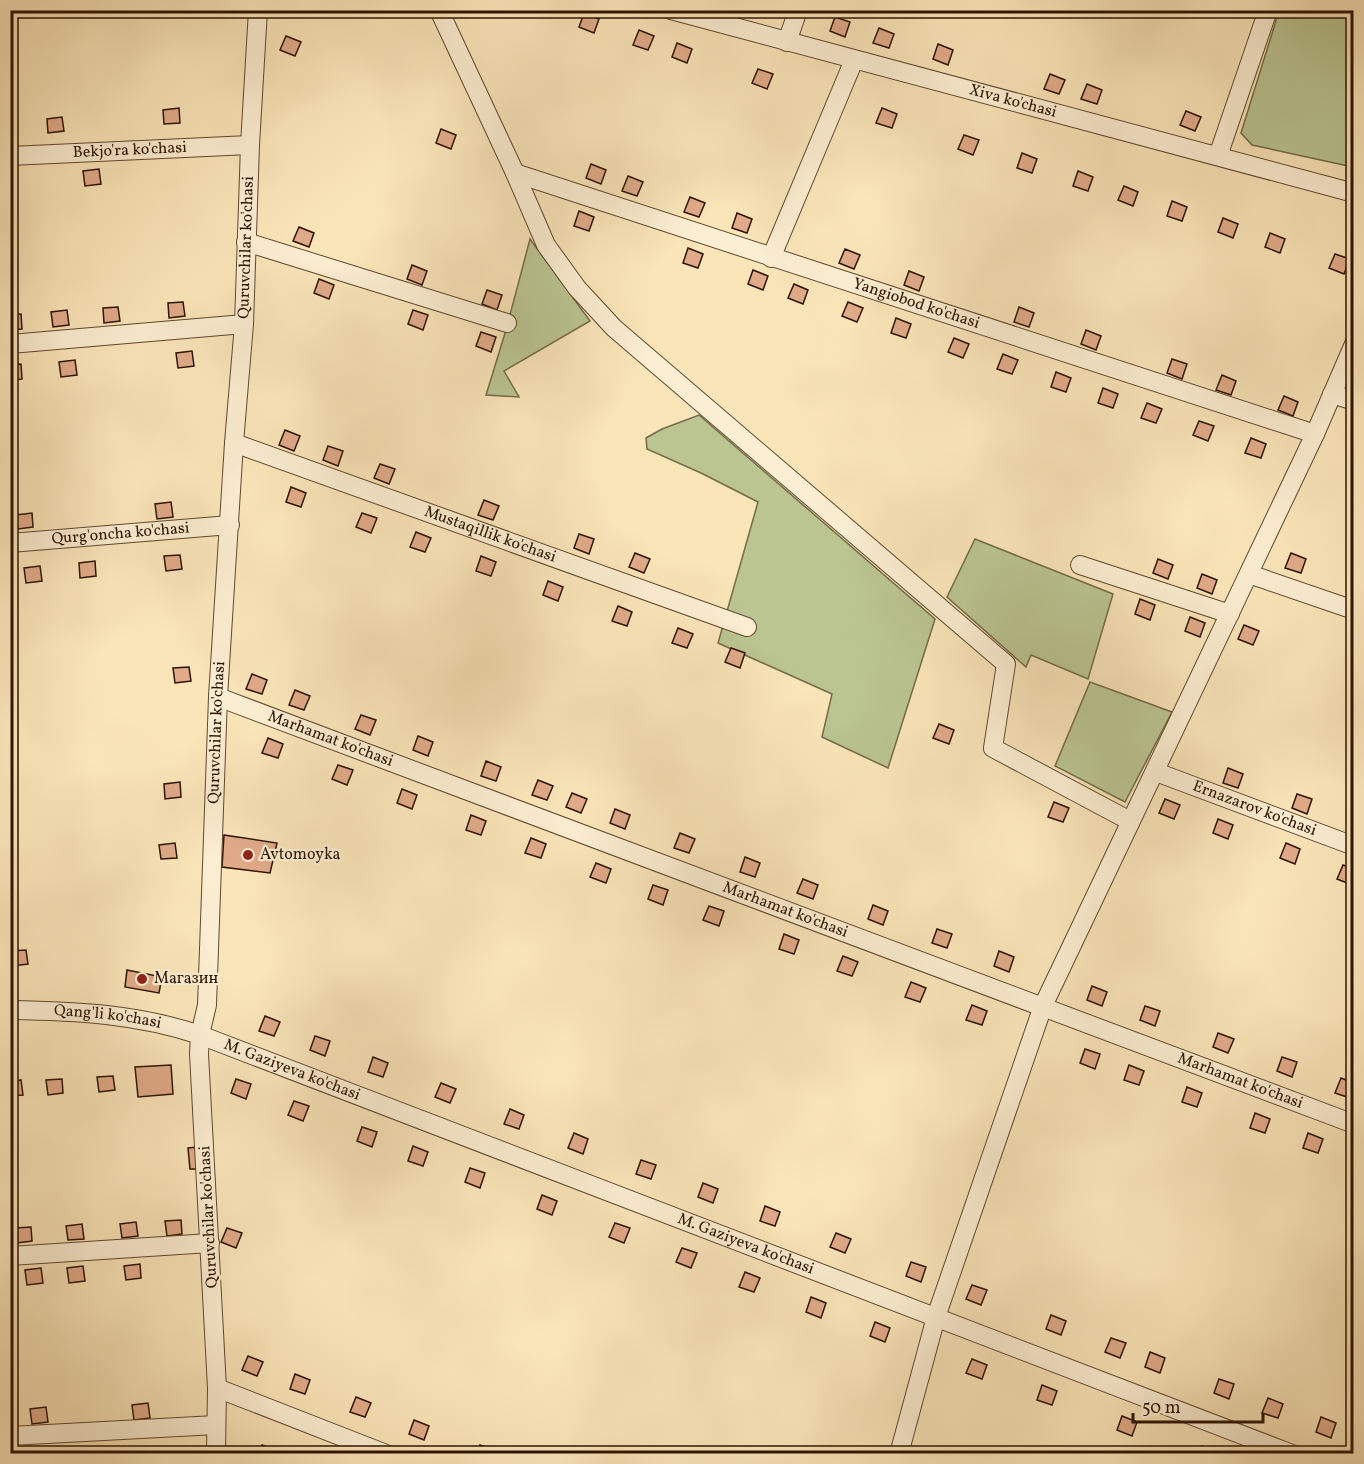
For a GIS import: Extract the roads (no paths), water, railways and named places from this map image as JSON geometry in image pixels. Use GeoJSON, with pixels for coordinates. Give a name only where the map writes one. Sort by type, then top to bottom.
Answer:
{"type":"FeatureCollection","features":[{"type":"Feature","properties":{"kind":"street","name":"Quruvchilar ko'chasi"},"geometry":{"type":"LineString","coordinates":[[216,1454],[217,1388],[199,1054],[207,1005],[218,697],[244,324],[250,145],[258,10]]}},
{"type":"Feature","properties":{"kind":"street"},"geometry":{"type":"LineString","coordinates":[[439,10],[546,245],[577,288],[614,328],[1006,664],[993,748],[1130,821]]}},
{"type":"Feature","properties":{"kind":"street","name":"Xiva ko'chasi"},"geometry":{"type":"LineString","coordinates":[[671,10],[1353,193]]}},
{"type":"Feature","properties":{"kind":"street"},"geometry":{"type":"LineString","coordinates":[[787,42],[798,10]]}},
{"type":"Feature","properties":{"kind":"street"},"geometry":{"type":"LineString","coordinates":[[1218,156],[1268,10]]}},
{"type":"Feature","properties":{"kind":"street"},"geometry":{"type":"LineString","coordinates":[[771,258],[854,60]]}},
{"type":"Feature","properties":{"kind":"street","name":"Bekjo'ra ko'chasi"},"geometry":{"type":"LineString","coordinates":[[10,156],[250,145]]}},
{"type":"Feature","properties":{"kind":"street","name":"Yangiobod ko'chasi"},"geometry":{"type":"LineString","coordinates":[[515,173],[1315,434]]}},
{"type":"Feature","properties":{"kind":"street"},"geometry":{"type":"LineString","coordinates":[[246,242],[507,323]]}},
{"type":"Feature","properties":{"kind":"street"},"geometry":{"type":"LineString","coordinates":[[10,344],[244,324]]}},
{"type":"Feature","properties":{"kind":"street"},"geometry":{"type":"LineString","coordinates":[[899,1454],[936,1317],[1043,1006],[1315,434],[1353,344]]}},
{"type":"Feature","properties":{"kind":"street"},"geometry":{"type":"LineString","coordinates":[[1332,394],[1353,401]]}},
{"type":"Feature","properties":{"kind":"street","name":"Mustaqillik ko'chasi"},"geometry":{"type":"LineString","coordinates":[[234,443],[747,627]]}},
{"type":"Feature","properties":{"kind":"street","name":"Qurg'oncha ko'chasi"},"geometry":{"type":"LineString","coordinates":[[10,543],[230,525]]}},
{"type":"Feature","properties":{"kind":"street"},"geometry":{"type":"LineString","coordinates":[[1080,565],[1230,614]]}},
{"type":"Feature","properties":{"kind":"street"},"geometry":{"type":"LineString","coordinates":[[1249,574],[1353,610]]}},
{"type":"Feature","properties":{"kind":"street","name":"Marhamat ko'chasi"},"geometry":{"type":"LineString","coordinates":[[218,697],[1353,1124]]}},
{"type":"Feature","properties":{"kind":"street","name":"Ernazarov ko'chasi"},"geometry":{"type":"LineString","coordinates":[[1156,772],[1353,846]]}},
{"type":"Feature","properties":{"kind":"street","name":"Qang'li ko'chasi"},"geometry":{"type":"LineString","coordinates":[[10,1010],[65,1011],[132,1017],[167,1024],[201,1035]]}},
{"type":"Feature","properties":{"kind":"street","name":"M. Gaziyeva ko'chasi"},"geometry":{"type":"LineString","coordinates":[[201,1035],[1292,1454]]}},
{"type":"Feature","properties":{"kind":"street"},"geometry":{"type":"LineString","coordinates":[[10,1256],[210,1243]]}},
{"type":"Feature","properties":{"kind":"street"},"geometry":{"type":"LineString","coordinates":[[217,1388],[386,1454]]}},
{"type":"Feature","properties":{"kind":"street"},"geometry":{"type":"LineString","coordinates":[[10,1437],[216,1425]]}},
{"type":"Feature","properties":{"kind":"place","name":"Avtomoyka"},"geometry":{"type":"Point","coordinates":[248,855]}},
{"type":"Feature","properties":{"kind":"place","name":"Магазин"},"geometry":{"type":"Point","coordinates":[142,979]}}]}
